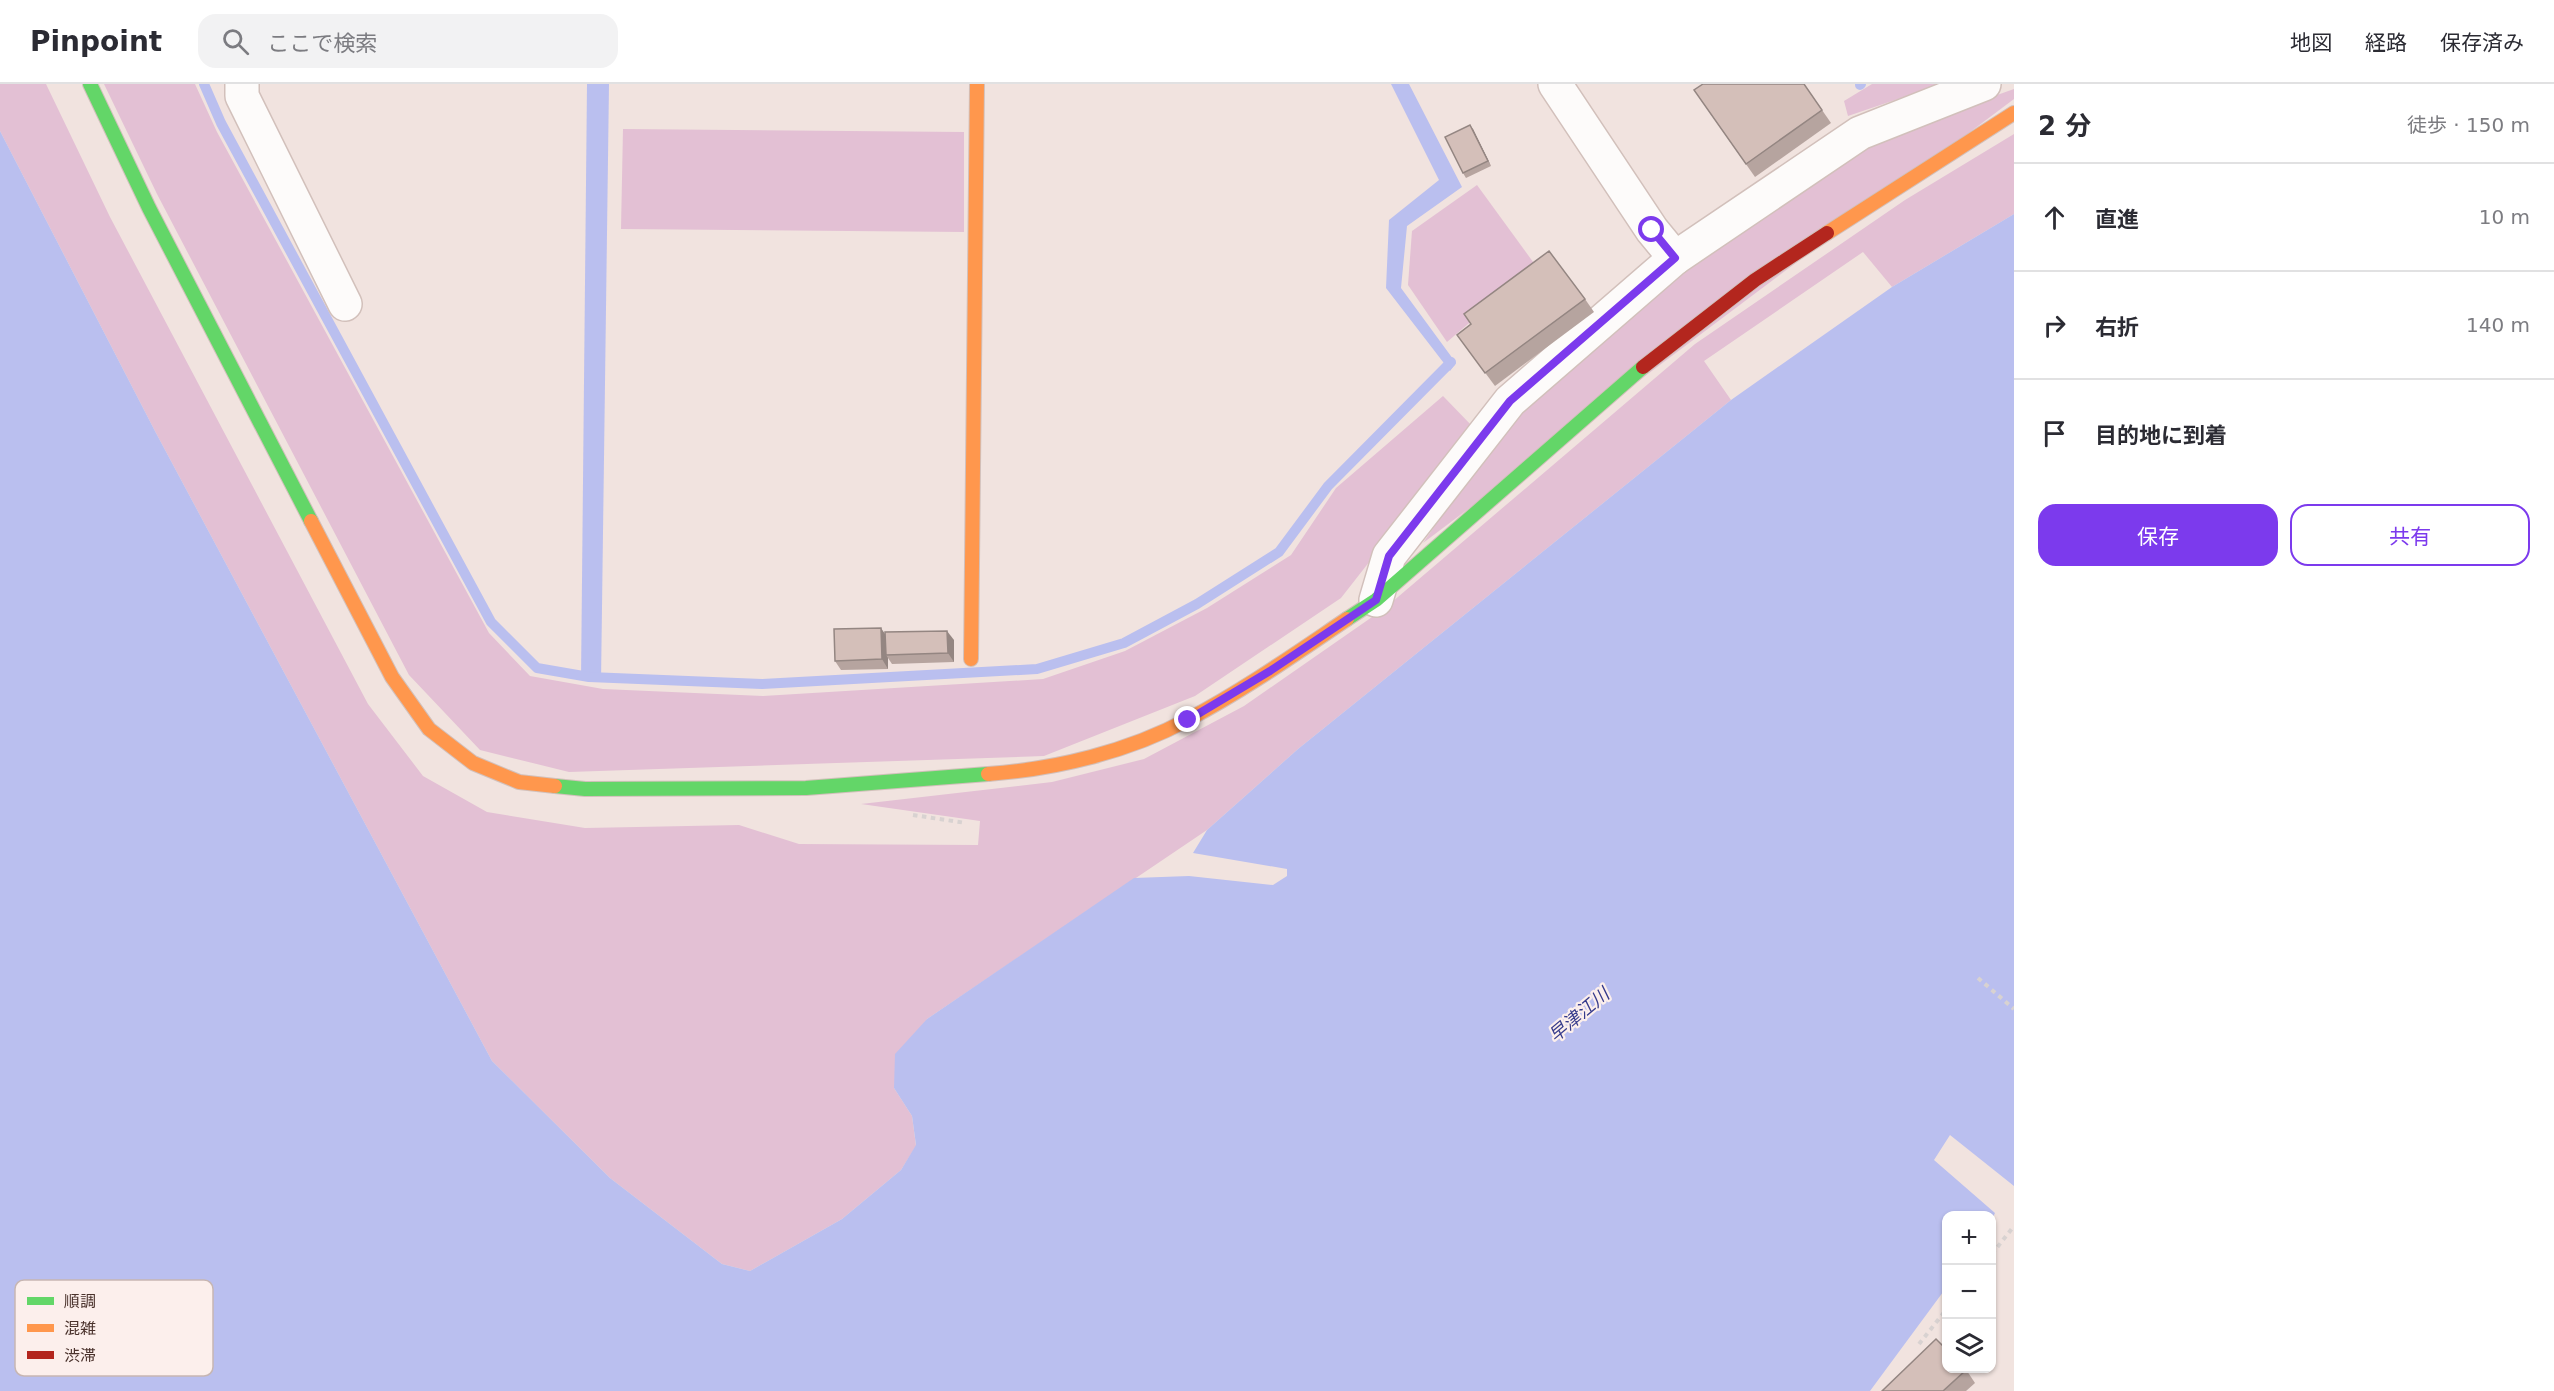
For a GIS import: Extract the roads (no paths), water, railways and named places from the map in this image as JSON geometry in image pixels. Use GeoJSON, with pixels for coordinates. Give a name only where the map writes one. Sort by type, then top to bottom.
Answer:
{"type":"FeatureCollection","features":[{"type":"Feature","properties":{"kind":"street"},"geometry":{"type":"LineString","coordinates":[[90,84],[149,208],[392,677],[429,729],[473,763],[519,782],[585,789],[806,788],[1031,771],[1123,748],[1188,720],[1270,671],[1376,600],[1643,367],[1755,280],[2014,113]]}},
{"type":"Feature","properties":{"kind":"street"},"geometry":{"type":"LineString","coordinates":[[242,84],[242,96],[345,304]]}},
{"type":"Feature","properties":{"kind":"street"},"geometry":{"type":"LineString","coordinates":[[971,659],[977,84]]}},
{"type":"Feature","properties":{"kind":"street"},"geometry":{"type":"LineString","coordinates":[[1555,84],[1652,230],[1675,258]]}},
{"type":"Feature","properties":{"kind":"street"},"geometry":{"type":"LineString","coordinates":[[1376,600],[1389,556],[1510,401],[1675,258],[1860,133],[1984,84]]}},
{"type":"Feature","properties":{"kind":"water"},"geometry":{"type":"Polygon","coordinates":[[[587,84],[609,84],[601,682],[581,680],[587,84]]]}},
{"type":"Feature","properties":{"kind":"water"},"geometry":{"type":"Polygon","coordinates":[[[1391,84],[1409,84],[1462,187],[1407,226],[1401,288],[1456,363],[1450,371],[1386,288],[1389,220],[1439,180],[1391,84]]]}},
{"type":"Feature","properties":{"kind":"water","name":"早津江川"},"geometry":{"type":"Polygon","coordinates":[[[0,131],[156,433],[492,1061],[610,1178],[722,1264],[750,1271],[842,1219],[901,1170],[916,1145],[912,1116],[894,1088],[895,1054],[927,1019],[1134,878],[1189,876],[1273,885],[1287,876],[1287,869],[1193,853],[1207,830],[1298,749],[1731,400],[1892,287],[2014,214],[2014,1186],[1950,1135],[1934,1160],[1993,1211],[1942,1211],[1942,1293],[1870,1391],[0,1391],[0,131]]]}},
{"type":"Feature","properties":{"kind":"waterway"},"geometry":{"type":"LineString","coordinates":[[204,84],[221,123],[491,622],[537,668],[589,677],[762,684],[1037,669],[1124,643],[1197,604],[1279,552],[1328,486],[1451,362]]}}]}
